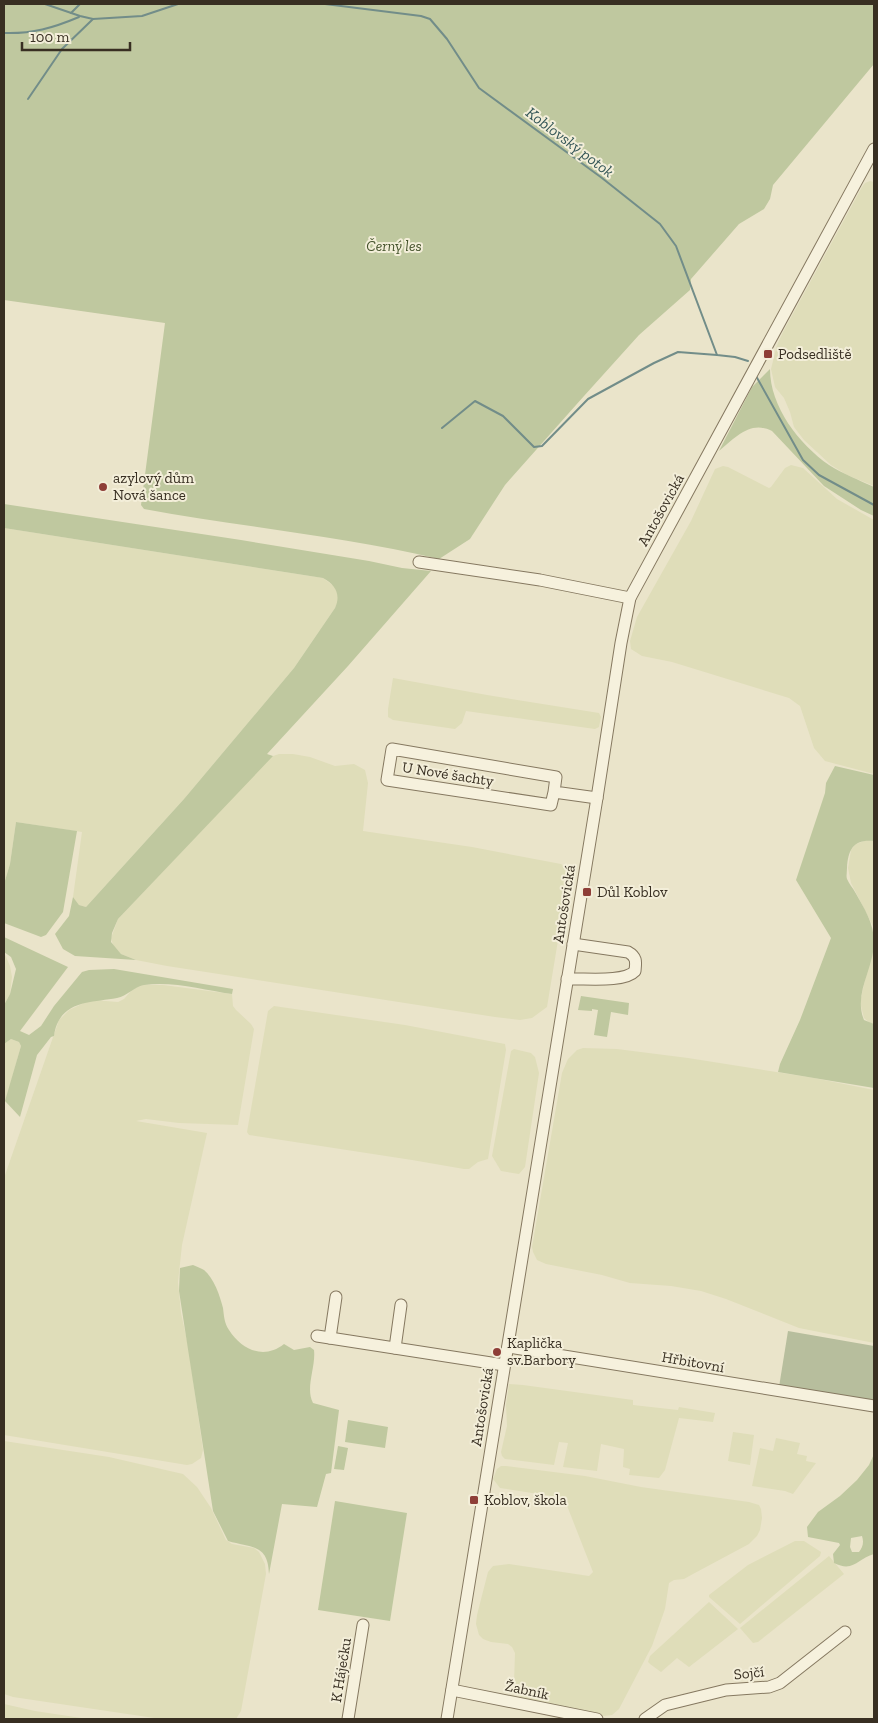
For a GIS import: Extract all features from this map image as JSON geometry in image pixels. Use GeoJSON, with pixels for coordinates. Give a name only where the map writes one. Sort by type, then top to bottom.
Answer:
{"type":"FeatureCollection","features":[{"type":"Feature","properties":{"kind":"street","name":"Antošovická"},"geometry":{"type":"LineString","coordinates":[[447,1719],[630,598],[874,149]]}},
{"type":"Feature","properties":{"kind":"street"},"geometry":{"type":"LineString","coordinates":[[419,562],[540,580],[630,598]]}},
{"type":"Feature","properties":{"kind":"street","name":"U Nové šachty"},"geometry":{"type":"LineString","coordinates":[[392,749],[556,777],[554,792],[551,805],[387,780],[392,749]]}},
{"type":"Feature","properties":{"kind":"street"},"geometry":{"type":"LineString","coordinates":[[554,792],[597,798]]}},
{"type":"Feature","properties":{"kind":"street"},"geometry":{"type":"LineString","coordinates":[[567,979],[622,978],[631,975],[635,971],[636,959],[634,955],[628,952],[573,944]]}},
{"type":"Feature","properties":{"kind":"street"},"geometry":{"type":"LineString","coordinates":[[330,1338],[336,1297]]}},
{"type":"Feature","properties":{"kind":"street"},"geometry":{"type":"LineString","coordinates":[[395,1348],[401,1305]]}},
{"type":"Feature","properties":{"kind":"street"},"geometry":{"type":"LineString","coordinates":[[317,1336],[504,1365]]}},
{"type":"Feature","properties":{"kind":"street","name":"Hřbitovní"},"geometry":{"type":"LineString","coordinates":[[508,1347],[874,1406]]}},
{"type":"Feature","properties":{"kind":"street","name":"K Háječku"},"geometry":{"type":"LineString","coordinates":[[348,1719],[363,1625]]}},
{"type":"Feature","properties":{"kind":"street","name":"Sojčí"},"geometry":{"type":"LineString","coordinates":[[645,1719],[665,1705],[726,1690],[769,1687],[780,1683],[845,1632]]}},
{"type":"Feature","properties":{"kind":"street","name":"Žabník"},"geometry":{"type":"LineString","coordinates":[[452,1690],[596,1719]]}},
{"type":"Feature","properties":{"kind":"shaded area"},"geometry":{"type":"Polygon","coordinates":[[[870,181],[874,182],[874,486],[847,475],[831,465],[804,440],[794,427],[784,398],[775,387],[771,369],[777,345],[783,332],[862,187],[870,181]]]}},
{"type":"Feature","properties":{"kind":"shaded area"},"geometry":{"type":"Polygon","coordinates":[[[791,465],[803,468],[837,499],[874,520],[874,774],[825,761],[814,748],[800,706],[789,698],[672,662],[642,656],[631,649],[630,641],[637,617],[691,521],[715,469],[723,466],[728,467],[769,488],[785,468],[791,465]]]}},
{"type":"Feature","properties":{"kind":"shaded area"},"geometry":{"type":"Polygon","coordinates":[[[4,528],[323,578],[335,587],[338,595],[338,602],[335,608],[294,668],[184,799],[86,907],[79,905],[73,897],[82,832],[16,822],[10,864],[4,884],[4,528]]]}},
{"type":"Feature","properties":{"kind":"shaded area"},"geometry":{"type":"Polygon","coordinates":[[[393,678],[599,713],[601,717],[599,727],[595,729],[466,711],[462,723],[455,729],[393,720],[388,717],[388,709],[393,678]]]}},
{"type":"Feature","properties":{"kind":"shaded area"},"geometry":{"type":"Polygon","coordinates":[[[279,754],[310,757],[335,766],[354,764],[365,770],[368,783],[363,831],[472,847],[561,864],[566,868],[565,898],[547,1007],[532,1018],[520,1020],[495,1017],[167,966],[136,960],[121,954],[113,945],[111,938],[118,919],[268,760],[279,754]]]}},
{"type":"Feature","properties":{"kind":"shaded area"},"geometry":{"type":"Polygon","coordinates":[[[867,840],[874,841],[874,928],[851,883],[848,868],[851,850],[856,844],[867,840]]]}},
{"type":"Feature","properties":{"kind":"shaded area"},"geometry":{"type":"Polygon","coordinates":[[[874,941],[874,1024],[864,1018],[860,1002],[874,941]]]}},
{"type":"Feature","properties":{"kind":"shaded area"},"geometry":{"type":"Polygon","coordinates":[[[4,952],[12,977],[10,994],[4,1005],[4,952]]]}},
{"type":"Feature","properties":{"kind":"shaded area"},"geometry":{"type":"Polygon","coordinates":[[[163,985],[232,994],[233,1006],[254,1029],[238,1125],[179,1123],[146,1119],[136,1121],[207,1133],[182,1245],[178,1282],[181,1313],[188,1345],[203,1450],[201,1458],[187,1465],[4,1435],[4,1178],[59,1020],[69,1010],[86,1002],[93,1000],[118,1002],[137,987],[163,985]]]}},
{"type":"Feature","properties":{"kind":"shaded area"},"geometry":{"type":"Polygon","coordinates":[[[274,1006],[405,1025],[505,1044],[506,1050],[488,1159],[478,1162],[469,1169],[464,1169],[249,1135],[247,1132],[268,1011],[274,1006]]]}},
{"type":"Feature","properties":{"kind":"shaded area"},"geometry":{"type":"Polygon","coordinates":[[[11,1039],[19,1042],[21,1046],[4,1107],[4,1044],[11,1039]]]}},
{"type":"Feature","properties":{"kind":"shaded area"},"geometry":{"type":"Polygon","coordinates":[[[583,1048],[617,1049],[688,1058],[814,1078],[874,1090],[874,1343],[799,1328],[701,1291],[671,1286],[630,1283],[602,1275],[546,1264],[537,1260],[532,1247],[562,1073],[568,1059],[577,1050],[583,1048]]]}},
{"type":"Feature","properties":{"kind":"shaded area"},"geometry":{"type":"Polygon","coordinates":[[[514,1049],[531,1053],[535,1057],[539,1073],[525,1167],[519,1174],[501,1171],[492,1156],[511,1051],[514,1049]]]}},
{"type":"Feature","properties":{"kind":"shaded area"},"geometry":{"type":"Polygon","coordinates":[[[509,1384],[633,1400],[633,1405],[678,1410],[679,1407],[715,1413],[713,1422],[679,1418],[665,1470],[659,1478],[629,1475],[630,1469],[623,1467],[624,1449],[601,1444],[597,1471],[563,1467],[568,1443],[559,1442],[554,1465],[505,1459],[501,1452],[507,1426],[506,1405],[509,1384]]]}},
{"type":"Feature","properties":{"kind":"shaded area"},"geometry":{"type":"Polygon","coordinates":[[[733,1432],[754,1435],[750,1465],[728,1461],[733,1432]]]}},
{"type":"Feature","properties":{"kind":"shaded area"},"geometry":{"type":"Polygon","coordinates":[[[776,1438],[800,1443],[797,1454],[807,1456],[806,1461],[816,1463],[793,1494],[752,1486],[760,1448],[773,1451],[776,1438]]]}},
{"type":"Feature","properties":{"kind":"shaded area"},"geometry":{"type":"Polygon","coordinates":[[[4,1441],[109,1457],[183,1474],[197,1487],[211,1508],[226,1540],[232,1544],[254,1548],[259,1552],[265,1564],[266,1574],[241,1711],[236,1719],[161,1719],[13,1697],[4,1694],[4,1441]]]}},
{"type":"Feature","properties":{"kind":"shaded area"},"geometry":{"type":"Polygon","coordinates":[[[501,1466],[585,1476],[641,1487],[749,1502],[759,1505],[761,1509],[760,1530],[749,1544],[684,1579],[674,1580],[669,1583],[665,1609],[652,1646],[619,1709],[612,1715],[604,1716],[523,1699],[518,1695],[514,1683],[515,1653],[512,1647],[508,1644],[491,1642],[479,1635],[476,1624],[477,1615],[488,1572],[493,1566],[509,1564],[589,1576],[593,1572],[564,1498],[500,1488],[493,1479],[497,1469],[501,1466]]]}},
{"type":"Feature","properties":{"kind":"shaded area"},"geometry":{"type":"Polygon","coordinates":[[[795,1541],[804,1541],[821,1552],[820,1556],[740,1624],[709,1597],[709,1595],[748,1565],[795,1541]]]}},
{"type":"Feature","properties":{"kind":"shaded area"},"geometry":{"type":"Polygon","coordinates":[[[829,1556],[844,1574],[758,1642],[753,1643],[740,1628],[829,1556]]]}},
{"type":"Feature","properties":{"kind":"shaded area"},"geometry":{"type":"Polygon","coordinates":[[[709,1602],[738,1629],[689,1667],[677,1658],[661,1672],[650,1664],[648,1662],[650,1656],[709,1602]]]}},
{"type":"Feature","properties":{"kind":"shaded area"},"geometry":{"type":"Polygon","coordinates":[[[4,1704],[35,1711],[88,1719],[4,1719],[4,1704]]]}},
{"type":"Feature","properties":{"kind":"green space","name":"Černý les"},"geometry":{"type":"Polygon","coordinates":[[[4,4],[874,4],[874,64],[773,185],[770,199],[764,209],[739,224],[691,279],[690,290],[639,335],[584,396],[505,485],[470,539],[439,559],[366,544],[144,509],[141,505],[165,323],[4,300],[4,4]]]}},
{"type":"Feature","properties":{"kind":"green space"},"geometry":{"type":"Polygon","coordinates":[[[770,369],[775,397],[781,411],[797,435],[829,465],[874,487],[874,516],[861,510],[824,486],[772,431],[764,428],[750,429],[737,436],[719,451],[752,387],[770,369]]]}},
{"type":"Feature","properties":{"kind":"green space"},"geometry":{"type":"Polygon","coordinates":[[[4,504],[241,540],[402,568],[431,571],[348,666],[267,754],[273,756],[118,919],[112,933],[111,942],[121,954],[136,960],[75,956],[63,949],[55,934],[69,916],[73,897],[79,905],[86,907],[184,799],[294,668],[335,608],[337,603],[336,591],[323,578],[4,528],[4,504]]]}},
{"type":"Feature","properties":{"kind":"green space"},"geometry":{"type":"Polygon","coordinates":[[[835,766],[874,775],[874,841],[861,842],[853,847],[849,855],[847,878],[868,916],[874,935],[871,962],[862,991],[861,1010],[864,1020],[874,1024],[874,1088],[778,1072],[831,938],[796,880],[825,793],[826,783],[835,766]]]}},
{"type":"Feature","properties":{"kind":"green space"},"geometry":{"type":"Polygon","coordinates":[[[16,822],[77,831],[63,912],[46,935],[41,937],[4,923],[4,884],[10,864],[16,822]]]}},
{"type":"Feature","properties":{"kind":"green space"},"geometry":{"type":"Polygon","coordinates":[[[4,937],[68,967],[20,1031],[29,1035],[41,1026],[54,1006],[82,972],[89,970],[114,969],[233,989],[232,994],[177,985],[144,985],[121,997],[77,1005],[69,1009],[57,1024],[54,1036],[51,1037],[37,1055],[20,1117],[5,1101],[21,1046],[19,1042],[11,1039],[4,1044],[4,1005],[10,994],[16,969],[11,957],[4,952],[4,937]]]}},
{"type":"Feature","properties":{"kind":"green space"},"geometry":{"type":"Polygon","coordinates":[[[581,996],[629,1003],[628,1015],[611,1012],[607,1037],[594,1035],[598,1010],[578,1010],[581,996]]]}},
{"type":"Feature","properties":{"kind":"green space"},"geometry":{"type":"Polygon","coordinates":[[[193,1265],[208,1273],[220,1298],[226,1325],[240,1343],[261,1352],[276,1349],[284,1344],[294,1350],[310,1347],[314,1350],[314,1363],[310,1384],[313,1403],[339,1410],[331,1473],[326,1474],[317,1507],[282,1504],[269,1574],[266,1557],[262,1552],[228,1541],[213,1511],[179,1291],[180,1268],[193,1265]]]}},
{"type":"Feature","properties":{"kind":"green space"},"geometry":{"type":"Polygon","coordinates":[[[788,1331],[874,1346],[874,1403],[779,1387],[788,1331]]]}},
{"type":"Feature","properties":{"kind":"green space"},"geometry":{"type":"Polygon","coordinates":[[[348,1420],[388,1427],[385,1448],[345,1442],[348,1420]]]}},
{"type":"Feature","properties":{"kind":"green space"},"geometry":{"type":"Polygon","coordinates":[[[338,1446],[348,1448],[344,1470],[334,1469],[338,1446]]]}},
{"type":"Feature","properties":{"kind":"green space"},"geometry":{"type":"Polygon","coordinates":[[[874,1454],[874,1554],[851,1566],[841,1566],[834,1563],[833,1554],[840,1545],[839,1543],[808,1537],[807,1527],[818,1512],[840,1496],[869,1465],[874,1454]],[[862,1536],[851,1538],[850,1547],[852,1552],[859,1552],[863,1544],[862,1536]]]}},
{"type":"Feature","properties":{"kind":"green space"},"geometry":{"type":"Polygon","coordinates":[[[335,1501],[407,1513],[390,1621],[318,1610],[335,1501]]]}},
{"type":"Feature","properties":{"kind":"waterway","name":"Koblovský potok"},"geometry":{"type":"LineString","coordinates":[[45,4],[93,19],[142,16],[178,4]]}},
{"type":"Feature","properties":{"kind":"waterway"},"geometry":{"type":"LineString","coordinates":[[71,13],[80,4]]}},
{"type":"Feature","properties":{"kind":"waterway","name":"Koblovský potok"},"geometry":{"type":"LineString","coordinates":[[325,4],[421,16],[430,19],[447,39],[479,88],[602,178],[660,224],[676,246],[717,355],[748,361]]}},
{"type":"Feature","properties":{"kind":"waterway"},"geometry":{"type":"LineString","coordinates":[[4,33],[42,29],[79,17]]}},
{"type":"Feature","properties":{"kind":"waterway"},"geometry":{"type":"LineString","coordinates":[[28,99],[62,49],[93,19]]}},
{"type":"Feature","properties":{"kind":"waterway"},"geometry":{"type":"LineString","coordinates":[[442,428],[475,401],[503,416],[534,447],[542,446],[588,399],[654,363],[678,352],[717,355]]}},
{"type":"Feature","properties":{"kind":"waterway","name":"Koblovský potok"},"geometry":{"type":"LineString","coordinates":[[756,376],[803,460],[819,475],[874,505]]}},
{"type":"Feature","properties":{"kind":"place","name":"Podsedliště"},"geometry":{"type":"Point","coordinates":[768,354]}},
{"type":"Feature","properties":{"kind":"place","name":"azylový dům Nová šance"},"geometry":{"type":"Point","coordinates":[103,487]}},
{"type":"Feature","properties":{"kind":"place","name":"Důl Koblov"},"geometry":{"type":"Point","coordinates":[587,892]}},
{"type":"Feature","properties":{"kind":"place","name":"Kaplička sv.Barbory"},"geometry":{"type":"Point","coordinates":[497,1352]}},
{"type":"Feature","properties":{"kind":"place","name":"Koblov, škola"},"geometry":{"type":"Point","coordinates":[474,1500]}}]}
